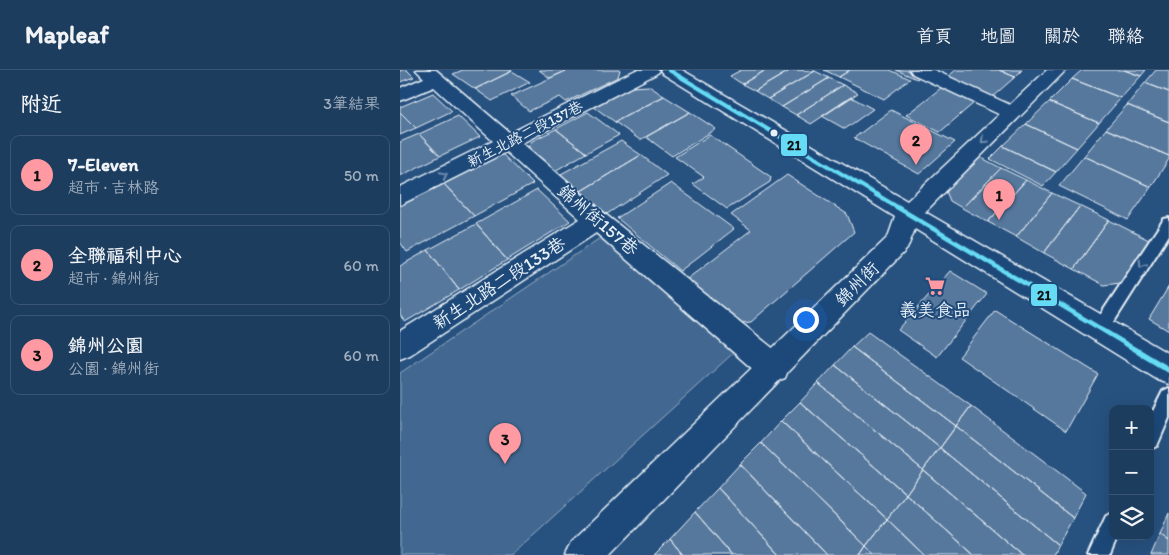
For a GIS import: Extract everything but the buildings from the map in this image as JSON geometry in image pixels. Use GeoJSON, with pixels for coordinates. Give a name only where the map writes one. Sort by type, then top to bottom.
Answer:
{"type":"FeatureCollection","features":[{"type":"Feature","properties":{"kind":"street","name":"新生北路二段137巷"},"geometry":{"type":"LineString","coordinates":[[400,197],[650,70]]}},
{"type":"Feature","properties":{"kind":"street"},"geometry":{"type":"LineString","coordinates":[[669,70],[1169,370]]}},
{"type":"Feature","properties":{"kind":"street"},"geometry":{"type":"LineString","coordinates":[[919,70],[1012,113]]}},
{"type":"Feature","properties":{"kind":"street","name":"錦州街"},"geometry":{"type":"LineString","coordinates":[[584,555],[774,368],[898,242],[909,214],[1057,70]]}},
{"type":"Feature","properties":{"kind":"street","name":"錦州街157巷"},"geometry":{"type":"LineString","coordinates":[[431,75],[597,220],[774,368]]}},
{"type":"Feature","properties":{"kind":"street"},"geometry":{"type":"LineString","coordinates":[[400,95],[431,75]]}},
{"type":"Feature","properties":{"kind":"street","name":"新生北路二段133巷"},"geometry":{"type":"LineString","coordinates":[[400,346],[597,220]]}},
{"type":"Feature","properties":{"kind":"lane"},"geometry":{"type":"LineString","coordinates":[[1101,328],[1169,223]]}},
{"type":"Feature","properties":{"kind":"lane"},"geometry":{"type":"LineString","coordinates":[[1154,431],[1169,398]]}},
{"type":"Feature","properties":{"kind":"lane"},"geometry":{"type":"LineString","coordinates":[[1099,555],[1109,532]]}},
{"type":"Feature","properties":{"kind":"shaded area"},"geometry":{"type":"Polygon","coordinates":[[[609,232],[741,346],[511,555],[400,555],[400,373],[609,232]]]}},
{"type":"Feature","properties":{"kind":"transit line","name":"21"},"geometry":{"type":"LineString","coordinates":[[669,70],[1169,370]]}},
{"type":"Feature","properties":{"kind":"place","name":"全聯福利中心"},"geometry":{"type":"Point","coordinates":[916,165]}},
{"type":"Feature","properties":{"kind":"place","name":"7-Eleven"},"geometry":{"type":"Point","coordinates":[999,220]}},
{"type":"Feature","properties":{"kind":"place","name":"義美食品"},"geometry":{"type":"Point","coordinates":[935,286]}},
{"type":"Feature","properties":{"kind":"place","name":"錦州公園"},"geometry":{"type":"Point","coordinates":[505,464]}}]}
